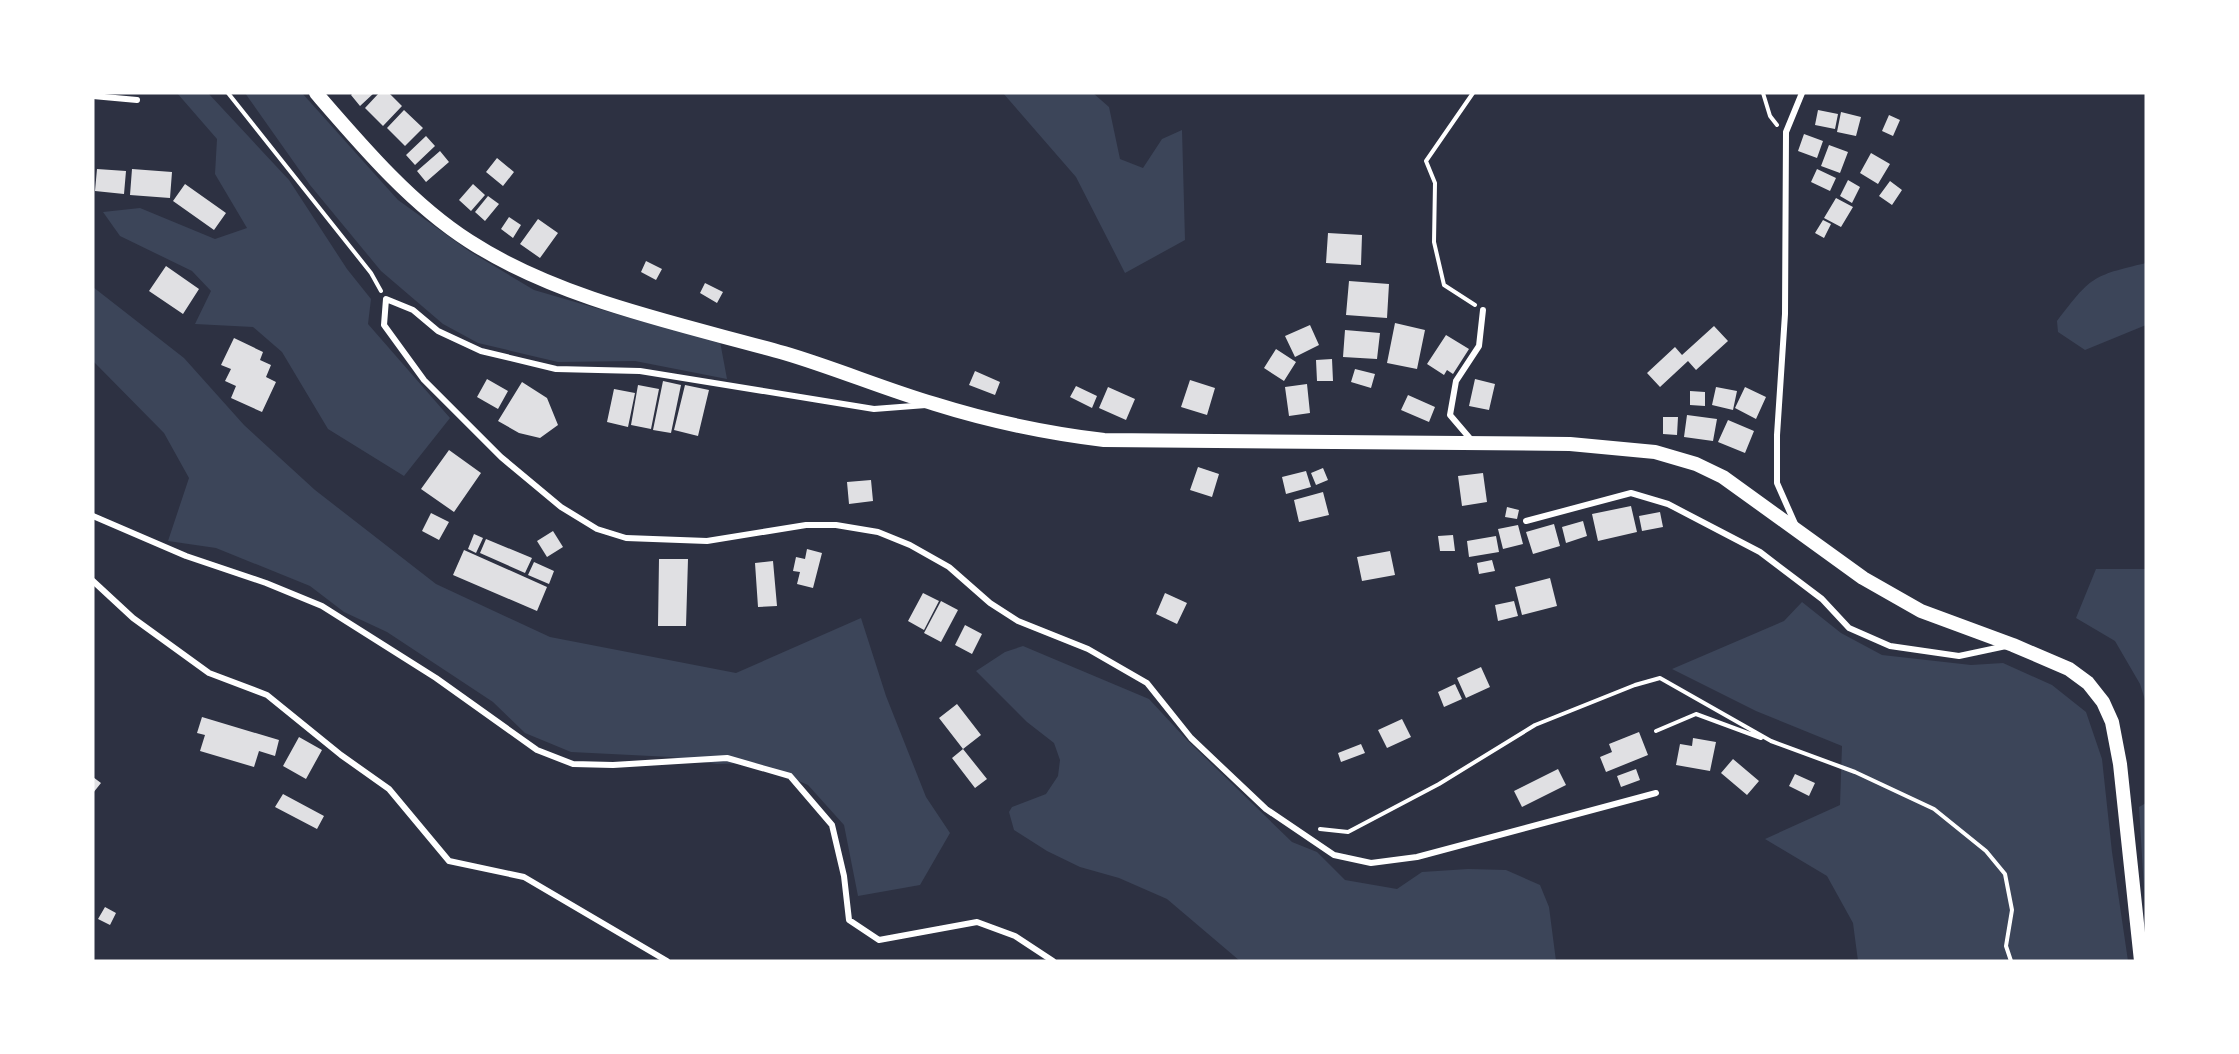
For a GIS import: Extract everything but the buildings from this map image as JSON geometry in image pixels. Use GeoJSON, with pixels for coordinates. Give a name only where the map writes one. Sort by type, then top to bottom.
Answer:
{"type":"FeatureCollection","features":[{"type":"Feature","properties":{"kind":"main road"},"geometry":{"type":"LineString","coordinates":[[316,93],[341,123],[429,209],[468,241],[515,267],[544,281],[670,321],[787,354],[936,405],[1059,434],[1104,440],[1570,444],[1655,452],[1696,464],[1723,477],[1863,578],[1921,611],[2013,645],[2069,669],[2088,683],[2103,702],[2112,722],[2120,764],[2141,961]]}},
{"type":"Feature","properties":{"kind":"street"},"geometry":{"type":"LineString","coordinates":[[1800,534],[1777,483],[1777,435],[1785,314],[1786,132],[1802,93]]}},
{"type":"Feature","properties":{"kind":"street"},"geometry":{"type":"LineString","coordinates":[[93,96],[137,100]]}},
{"type":"Feature","properties":{"kind":"street"},"geometry":{"type":"LineString","coordinates":[[936,405],[874,409],[640,371],[556,369],[481,351],[438,331],[413,310],[386,299],[384,325],[424,380],[501,457],[561,507],[597,529],[626,538],[707,541],[806,525],[836,525],[878,532],[910,545],[949,567],[990,603],[1018,621],[1088,649],[1147,683],[1191,738],[1266,809],[1334,855],[1371,862],[1417,857],[1656,793]]}},
{"type":"Feature","properties":{"kind":"street"},"geometry":{"type":"LineString","coordinates":[[1473,442],[1450,415],[1456,381],[1479,346],[1483,310]]}},
{"type":"Feature","properties":{"kind":"street"},"geometry":{"type":"LineString","coordinates":[[1526,521],[1631,493],[1668,504],[1760,552],[1822,599],[1849,628],[1890,646],[1959,656],[2013,645]]}},
{"type":"Feature","properties":{"kind":"street"},"geometry":{"type":"LineString","coordinates":[[93,516],[145,540],[266,583],[322,606],[436,678],[528,745],[573,764],[613,765],[727,758],[790,776],[832,825],[844,876],[849,920],[879,940],[977,922],[1015,936],[1053,961]]}},
{"type":"Feature","properties":{"kind":"street"},"geometry":{"type":"LineString","coordinates":[[93,581],[133,618],[208,673],[267,694],[341,755],[389,789],[449,861],[524,877],[667,961]]}},
{"type":"Feature","properties":{"kind":"path"},"geometry":{"type":"LineString","coordinates":[[228,93],[371,273],[386,299]]}},
{"type":"Feature","properties":{"kind":"path"},"geometry":{"type":"LineString","coordinates":[[1473,93],[1426,161],[1435,183],[1434,242],[1444,285],[1483,310]]}},
{"type":"Feature","properties":{"kind":"path"},"geometry":{"type":"LineString","coordinates":[[1763,93],[1770,116],[1786,132]]}},
{"type":"Feature","properties":{"kind":"path"},"geometry":{"type":"LineString","coordinates":[[1292,827],[1348,832],[1439,784],[1535,725],[1635,685],[1660,678],[1771,741]]}},
{"type":"Feature","properties":{"kind":"path"},"geometry":{"type":"LineString","coordinates":[[1656,731],[1696,714],[1855,772],[1934,809],[1986,851],[2005,874],[2012,910],[2006,946],[2011,961]]}},
{"type":"Feature","properties":{"kind":"shaded area"},"geometry":{"type":"Polygon","coordinates":[[[177,93],[208,93],[289,180],[347,269],[371,299],[368,324],[450,418],[404,476],[328,429],[282,352],[253,327],[195,324],[211,291],[192,271],[120,236],[103,212],[140,208],[215,239],[247,228],[215,174],[217,139],[177,93]]]}},
{"type":"Feature","properties":{"kind":"shaded area"},"geometry":{"type":"Polygon","coordinates":[[[245,93],[302,93],[398,200],[469,251],[534,290],[644,322],[719,336],[727,379],[635,361],[558,362],[478,343],[443,324],[381,271],[310,185],[245,93]]]}},
{"type":"Feature","properties":{"kind":"shaded area"},"geometry":{"type":"Polygon","coordinates":[[[1003,93],[1093,93],[1109,107],[1120,159],[1143,168],[1162,139],[1182,130],[1185,240],[1125,273],[1076,177],[1003,93]]]}},
{"type":"Feature","properties":{"kind":"shaded area"},"geometry":{"type":"Polygon","coordinates":[[[2146,263],[2146,325],[2085,350],[2058,332],[2057,321],[2078,295],[2094,280],[2114,271],[2146,263]]]}},
{"type":"Feature","properties":{"kind":"shaded area"},"geometry":{"type":"Polygon","coordinates":[[[93,287],[184,358],[244,425],[315,490],[436,584],[550,637],[736,673],[861,618],[886,696],[926,797],[950,833],[920,885],[858,896],[844,825],[808,785],[756,763],[717,764],[671,757],[571,752],[525,733],[493,702],[387,632],[344,612],[310,586],[216,548],[168,541],[189,478],[164,433],[93,361],[93,287]]]}},
{"type":"Feature","properties":{"kind":"shaded area"},"geometry":{"type":"Polygon","coordinates":[[[2096,569],[2146,569],[2146,703],[2140,684],[2115,641],[2076,618],[2096,569]]]}},
{"type":"Feature","properties":{"kind":"shaded area"},"geometry":{"type":"Polygon","coordinates":[[[1802,602],[1841,633],[1882,655],[1971,665],[2003,663],[2052,685],[2086,712],[2102,759],[2112,852],[2128,961],[1858,961],[1853,923],[1827,876],[1765,839],[1840,805],[1842,746],[1756,711],[1672,669],[1784,621],[1802,602]]]}},
{"type":"Feature","properties":{"kind":"shaded area"},"geometry":{"type":"Polygon","coordinates":[[[1023,646],[1149,699],[1187,740],[1292,842],[1317,852],[1345,880],[1397,889],[1422,872],[1468,869],[1506,870],[1540,885],[1549,907],[1556,961],[1240,961],[1167,899],[1119,878],[1080,867],[1047,851],[1014,830],[1009,812],[1012,807],[1046,794],[1058,776],[1060,760],[1054,743],[1027,722],[976,671],[1005,652],[1023,646]]]}},
{"type":"Feature","properties":{"kind":"shaded area"},"geometry":{"type":"Polygon","coordinates":[[[2146,803],[2146,922],[2139,807],[2146,803]]]}}]}
